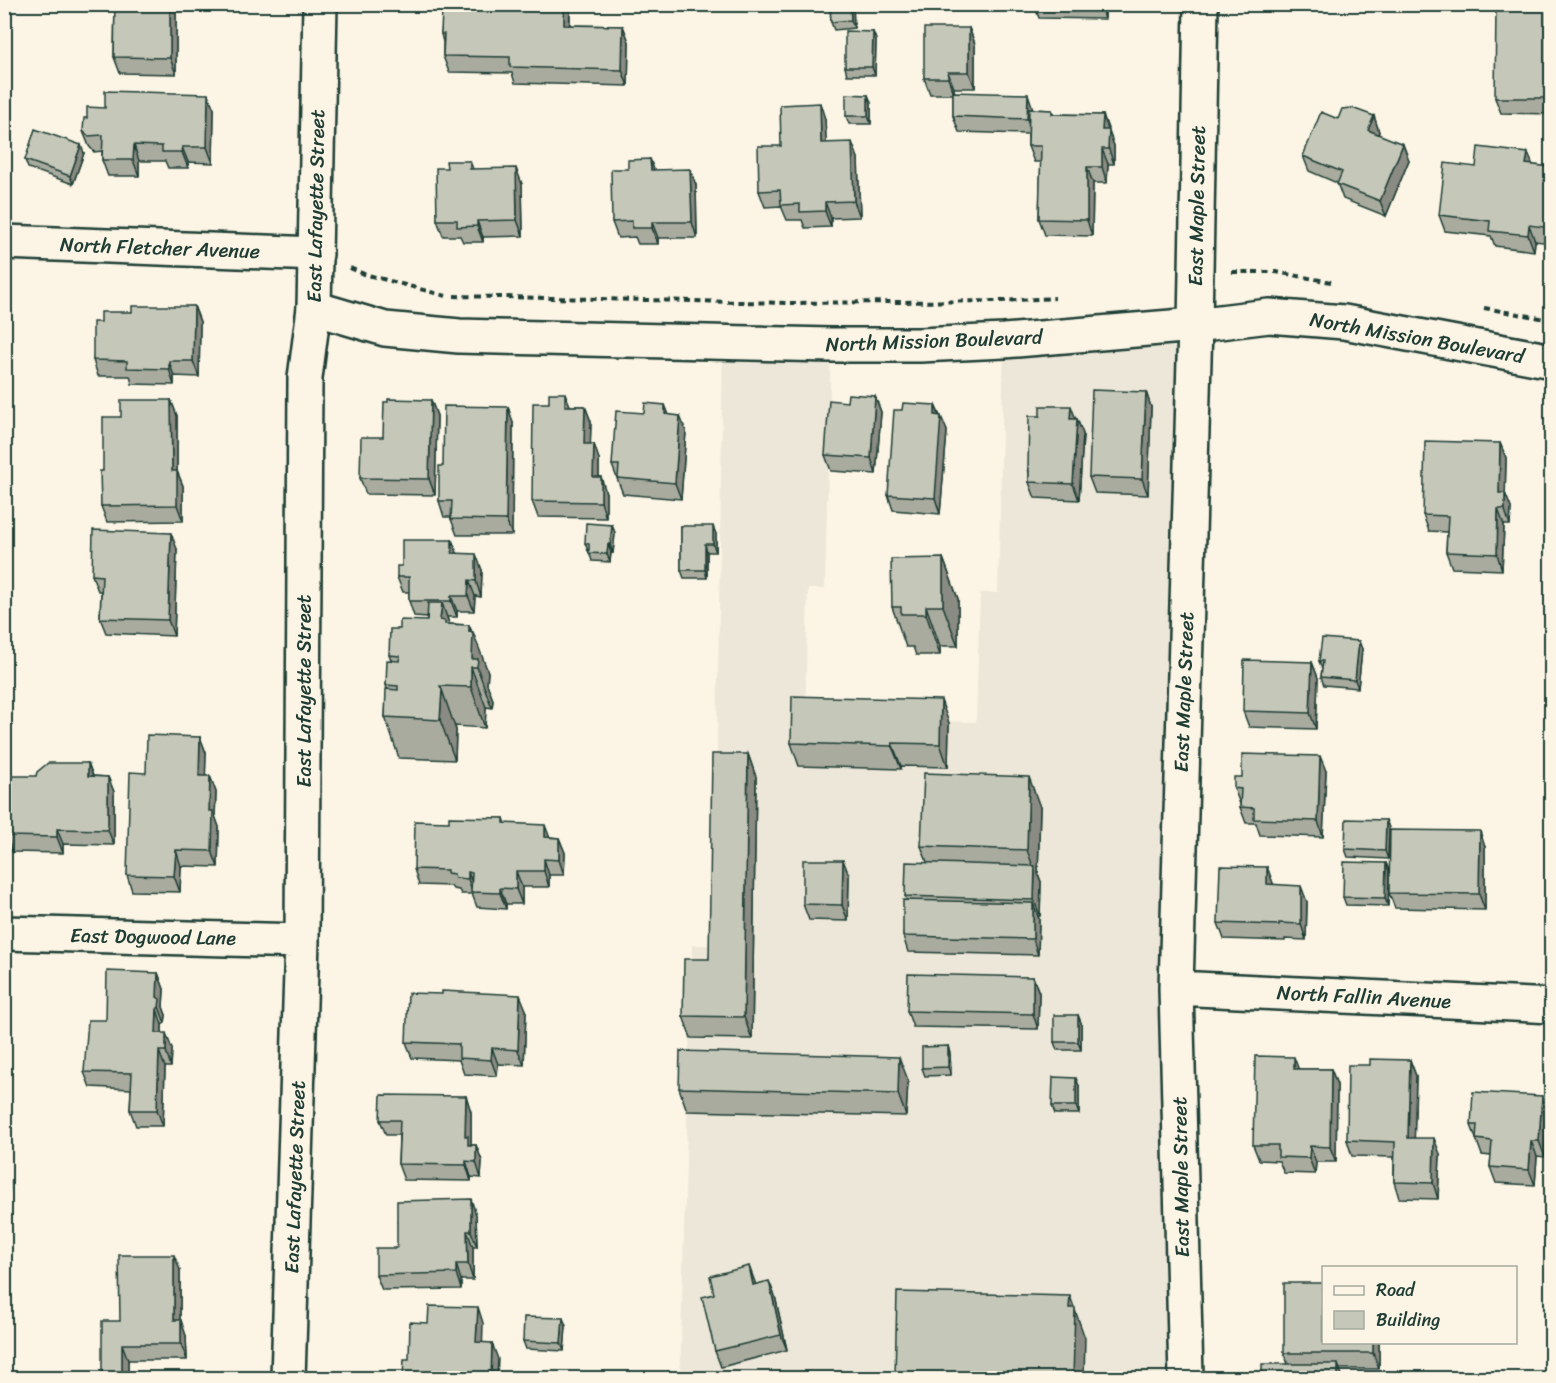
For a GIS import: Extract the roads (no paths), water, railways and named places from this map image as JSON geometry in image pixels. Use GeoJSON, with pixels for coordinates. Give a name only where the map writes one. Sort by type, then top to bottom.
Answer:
{"type":"FeatureCollection","features":[{"type":"Feature","properties":{"kind":"street","name":"East Lafayette Street"},"geometry":{"type":"LineString","coordinates":[[288,1378],[303,941],[305,378],[314,308],[321,4]]}},
{"type":"Feature","properties":{"kind":"street","name":"East Maple Street"},"geometry":{"type":"LineString","coordinates":[[1186,1378],[1176,987],[1195,325],[1201,4]]}},
{"type":"Feature","properties":{"kind":"street","name":"North Fletcher Avenue"},"geometry":{"type":"LineString","coordinates":[[4,242],[316,254]]}},
{"type":"Feature","properties":{"kind":"street","name":"North Mission Boulevard"},"geometry":{"type":"LineString","coordinates":[[314,308],[385,329],[448,335],[723,343],[920,345],[1004,341],[1195,325],[1269,316],[1344,322],[1551,361]]}},
{"type":"Feature","properties":{"kind":"street","name":"East Dogwood Lane"},"geometry":{"type":"LineString","coordinates":[[4,933],[303,941]]}},
{"type":"Feature","properties":{"kind":"street","name":"North Fallin Avenue"},"geometry":{"type":"LineString","coordinates":[[1176,987],[1551,1006]]}}]}
